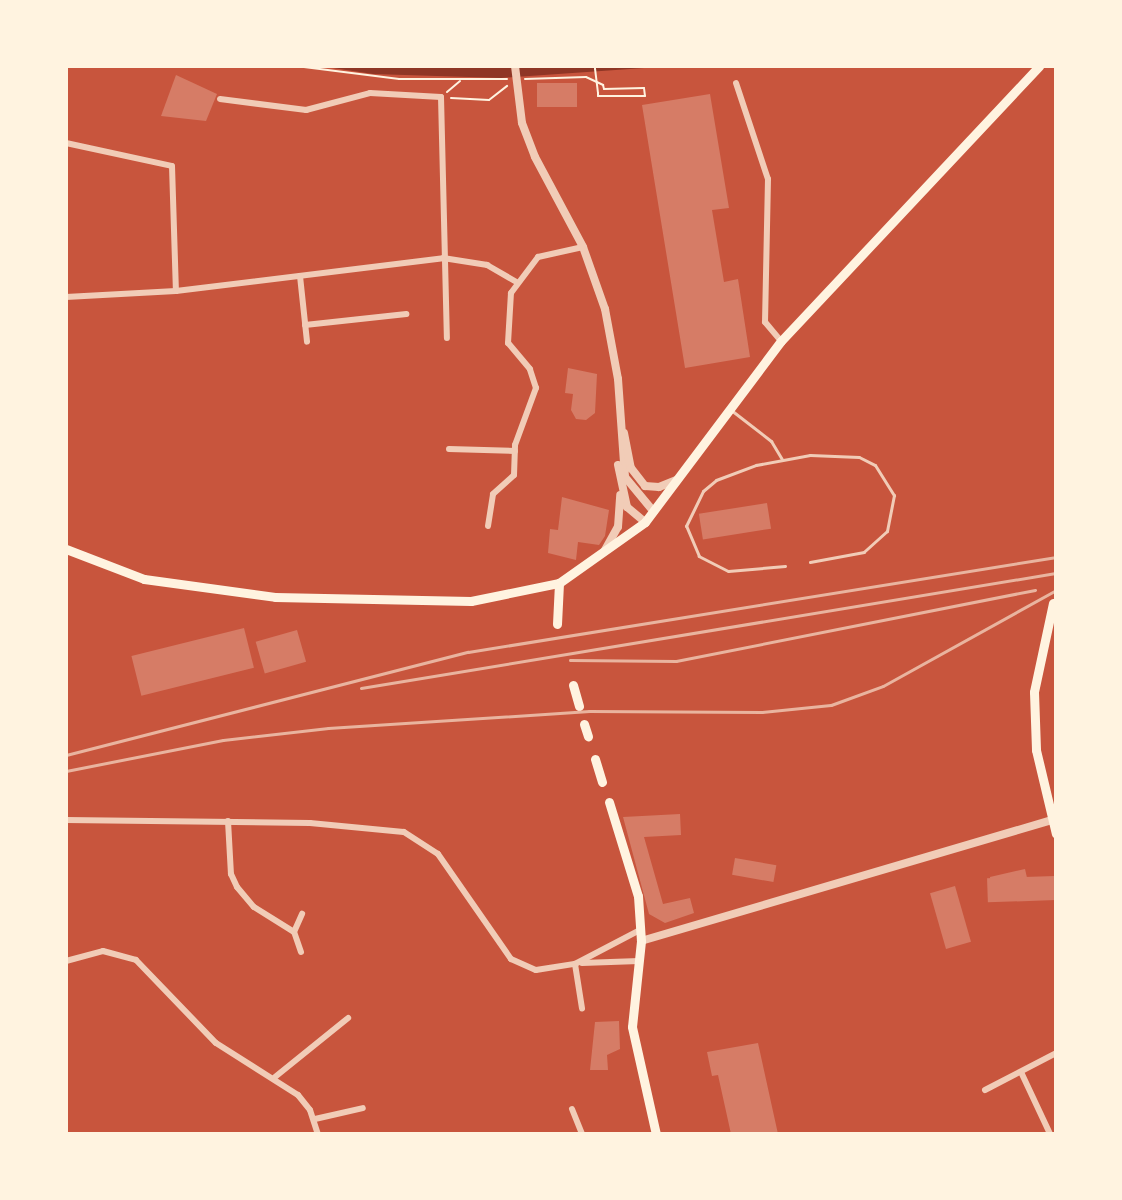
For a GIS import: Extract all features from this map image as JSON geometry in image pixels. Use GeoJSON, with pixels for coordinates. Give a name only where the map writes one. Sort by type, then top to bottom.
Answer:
{"type":"FeatureCollection","features":[{"type":"Feature","properties":{"kind":"main road"},"geometry":{"type":"LineString","coordinates":[[66,549],[150,580],[275,597],[471,601],[559,583],[601,558],[645,522],[684,477],[781,341],[1039,66]]}},
{"type":"Feature","properties":{"kind":"main road"},"geometry":{"type":"LineString","coordinates":[[557,624],[559,583]]}},
{"type":"Feature","properties":{"kind":"main road"},"geometry":{"type":"LineString","coordinates":[[1053,603],[1034,692],[1036,750],[1056,834]]}},
{"type":"Feature","properties":{"kind":"main road"},"geometry":{"type":"LineString","coordinates":[[573,685],[579,706]]}},
{"type":"Feature","properties":{"kind":"main road"},"geometry":{"type":"LineString","coordinates":[[584,724],[588,736]]}},
{"type":"Feature","properties":{"kind":"main road"},"geometry":{"type":"LineString","coordinates":[[595,759],[602,782]]}},
{"type":"Feature","properties":{"kind":"main road"},"geometry":{"type":"LineString","coordinates":[[609,802],[638,896],[639,961],[632,1027],[656,1134]]}},
{"type":"Feature","properties":{"kind":"street"},"geometry":{"type":"LineString","coordinates":[[515,66],[516,84],[535,157],[583,247],[605,309],[631,468],[639,480],[659,487],[684,477]]}},
{"type":"Feature","properties":{"kind":"street"},"geometry":{"type":"LineString","coordinates":[[736,83],[768,179],[765,322],[781,341]]}},
{"type":"Feature","properties":{"kind":"street"},"geometry":{"type":"LineString","coordinates":[[220,99],[306,110],[370,93],[441,97],[447,338]]}},
{"type":"Feature","properties":{"kind":"street"},"geometry":{"type":"LineString","coordinates":[[66,143],[166,163],[175,172],[176,291]]}},
{"type":"Feature","properties":{"kind":"street"},"geometry":{"type":"LineString","coordinates":[[488,526],[493,494],[514,475],[515,451],[536,388],[530,369],[506,336],[507,312],[517,282],[538,257],[583,247]]}},
{"type":"Feature","properties":{"kind":"street"},"geometry":{"type":"LineString","coordinates":[[66,297],[176,291],[443,258],[487,265],[517,282]]}},
{"type":"Feature","properties":{"kind":"street"},"geometry":{"type":"LineString","coordinates":[[300,276],[307,342]]}},
{"type":"Feature","properties":{"kind":"street"},"geometry":{"type":"LineString","coordinates":[[305,325],[406,314]]}},
{"type":"Feature","properties":{"kind":"street"},"geometry":{"type":"LineString","coordinates":[[601,558],[618,527],[619,409]]}},
{"type":"Feature","properties":{"kind":"street"},"geometry":{"type":"LineString","coordinates":[[449,449],[515,451]]}},
{"type":"Feature","properties":{"kind":"street"},"geometry":{"type":"LineString","coordinates":[[621,452],[625,477],[654,512]]}},
{"type":"Feature","properties":{"kind":"street"},"geometry":{"type":"LineString","coordinates":[[620,490],[627,507],[645,522]]}},
{"type":"Feature","properties":{"kind":"street"},"geometry":{"type":"LineString","coordinates":[[66,820],[228,821],[404,832],[438,854],[511,959],[547,971],[577,964],[639,961]]}},
{"type":"Feature","properties":{"kind":"street"},"geometry":{"type":"LineString","coordinates":[[577,964],[640,936],[1054,820]]}},
{"type":"Feature","properties":{"kind":"street"},"geometry":{"type":"LineString","coordinates":[[228,821],[231,874],[237,887],[254,907],[294,932],[301,952]]}},
{"type":"Feature","properties":{"kind":"street"},"geometry":{"type":"LineString","coordinates":[[294,932],[302,914]]}},
{"type":"Feature","properties":{"kind":"street"},"geometry":{"type":"LineString","coordinates":[[66,961],[103,951],[136,960],[216,1043],[275,1077],[298,1095],[315,1119],[318,1134]]}},
{"type":"Feature","properties":{"kind":"street"},"geometry":{"type":"LineString","coordinates":[[577,964],[582,1008]]}},
{"type":"Feature","properties":{"kind":"street"},"geometry":{"type":"LineString","coordinates":[[275,1077],[348,1018]]}},
{"type":"Feature","properties":{"kind":"street"},"geometry":{"type":"LineString","coordinates":[[985,1090],[1056,1053]]}},
{"type":"Feature","properties":{"kind":"street"},"geometry":{"type":"LineString","coordinates":[[1021,1072],[1050,1134]]}},
{"type":"Feature","properties":{"kind":"street"},"geometry":{"type":"LineString","coordinates":[[315,1119],[363,1108]]}},
{"type":"Feature","properties":{"kind":"street"},"geometry":{"type":"LineString","coordinates":[[572,1109],[582,1134]]}},
{"type":"Feature","properties":{"kind":"lane"},"geometry":{"type":"LineString","coordinates":[[731,410],[771,441],[782,459]]}},
{"type":"Feature","properties":{"kind":"lane"},"geometry":{"type":"LineString","coordinates":[[785,566],[728,571],[711,566],[686,532],[695,503],[716,480],[782,459],[859,457],[875,465],[894,495],[894,517],[878,542],[864,552],[810,562]]}},
{"type":"Feature","properties":{"kind":"path"},"geometry":{"type":"LineString","coordinates":[[296,66],[399,79],[586,77],[604,89],[644,88],[645,96],[598,93],[595,66]]}},
{"type":"Feature","properties":{"kind":"path"},"geometry":{"type":"LineString","coordinates":[[441,97],[461,80]]}},
{"type":"Feature","properties":{"kind":"path"},"geometry":{"type":"LineString","coordinates":[[441,97],[489,100],[516,84]]}},
{"type":"Feature","properties":{"kind":"shaded area"},"geometry":{"type":"Polygon","coordinates":[[[319,66],[673,66],[501,78],[373,74],[319,66]]]}},
{"type":"Feature","properties":{"kind":"building"},"geometry":{"type":"Polygon","coordinates":[[[176,75],[217,94],[206,121],[161,116],[176,75]]]}},
{"type":"Feature","properties":{"kind":"building"},"geometry":{"type":"Polygon","coordinates":[[[537,83],[577,83],[577,107],[537,107],[537,83]]]}},
{"type":"Feature","properties":{"kind":"building"},"geometry":{"type":"Polygon","coordinates":[[[710,94],[729,208],[712,210],[724,282],[738,279],[750,357],[685,368],[642,105],[710,94]]]}},
{"type":"Feature","properties":{"kind":"building"},"geometry":{"type":"Polygon","coordinates":[[[568,368],[597,374],[595,413],[586,420],[576,419],[571,410],[573,394],[565,393],[568,368]]]}},
{"type":"Feature","properties":{"kind":"building"},"geometry":{"type":"Polygon","coordinates":[[[562,497],[609,510],[605,536],[599,545],[578,542],[576,560],[548,553],[550,529],[558,530],[562,497]]]}},
{"type":"Feature","properties":{"kind":"building"},"geometry":{"type":"Polygon","coordinates":[[[767,503],[771,529],[703,539],[699,514],[767,503]]]}},
{"type":"Feature","properties":{"kind":"building"},"geometry":{"type":"Polygon","coordinates":[[[244,628],[254,668],[141,696],[131,656],[244,628]]]}},
{"type":"Feature","properties":{"kind":"building"},"geometry":{"type":"Polygon","coordinates":[[[297,630],[306,662],[265,674],[256,642],[297,630]]]}},
{"type":"Feature","properties":{"kind":"building"},"geometry":{"type":"Polygon","coordinates":[[[680,814],[681,835],[644,837],[663,904],[690,898],[694,913],[665,923],[649,914],[623,817],[680,814]]]}},
{"type":"Feature","properties":{"kind":"building"},"geometry":{"type":"Polygon","coordinates":[[[735,858],[776,865],[773,882],[732,875],[735,858]]]}},
{"type":"Feature","properties":{"kind":"building"},"geometry":{"type":"Polygon","coordinates":[[[1025,869],[1028,882],[993,890],[990,877],[1025,869]]]}},
{"type":"Feature","properties":{"kind":"building"},"geometry":{"type":"Polygon","coordinates":[[[1055,876],[1056,900],[988,902],[987,878],[1055,876]]]}},
{"type":"Feature","properties":{"kind":"building"},"geometry":{"type":"Polygon","coordinates":[[[955,886],[971,942],[946,949],[930,893],[955,886]]]}},
{"type":"Feature","properties":{"kind":"building"},"geometry":{"type":"Polygon","coordinates":[[[619,1021],[620,1049],[607,1055],[608,1070],[590,1070],[595,1022],[619,1021]]]}},
{"type":"Feature","properties":{"kind":"building"},"geometry":{"type":"Polygon","coordinates":[[[758,1043],[778,1134],[731,1134],[718,1075],[712,1076],[707,1052],[758,1043]]]}},
{"type":"Feature","properties":{"kind":"railway"},"geometry":{"type":"LineString","coordinates":[[66,755],[468,652],[1056,557]]}},
{"type":"Feature","properties":{"kind":"railway"},"geometry":{"type":"LineString","coordinates":[[361,688],[1056,573]]}},
{"type":"Feature","properties":{"kind":"railway"},"geometry":{"type":"LineString","coordinates":[[570,660],[676,661],[1035,590]]}},
{"type":"Feature","properties":{"kind":"railway"},"geometry":{"type":"LineString","coordinates":[[66,771],[223,740],[328,728],[589,711],[762,712],[831,705],[883,686],[1056,590]]}}]}
